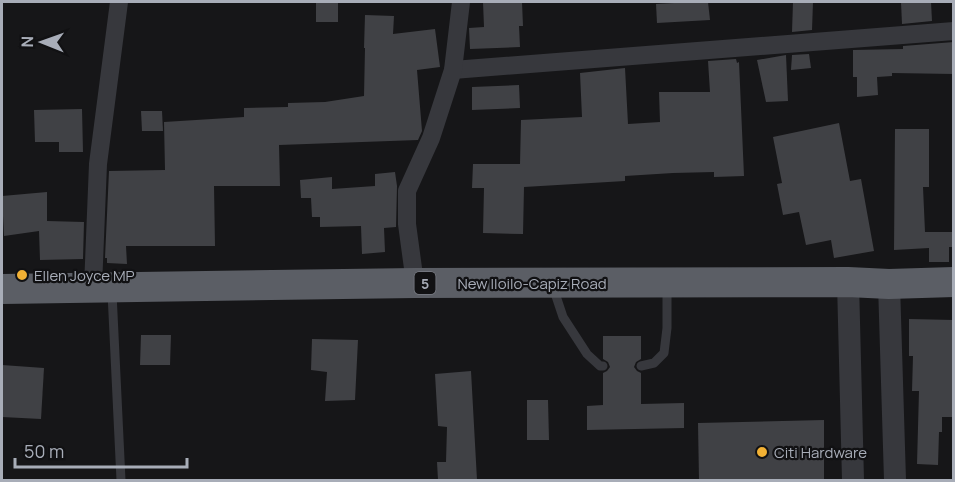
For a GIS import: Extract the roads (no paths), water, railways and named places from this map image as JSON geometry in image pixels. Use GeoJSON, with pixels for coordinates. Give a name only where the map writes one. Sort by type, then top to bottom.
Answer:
{"type":"FeatureCollection","features":[{"type":"Feature","properties":{"kind":"highway","name":"New Iloilo-Capiz Road"},"geometry":{"type":"LineString","coordinates":[[2,289],[415,283],[848,282],[889,284],[954,282]]}},
{"type":"Feature","properties":{"kind":"street"},"geometry":{"type":"LineString","coordinates":[[102,287],[98,164],[118,2]]}},
{"type":"Feature","properties":{"kind":"street"},"geometry":{"type":"LineString","coordinates":[[415,283],[407,224],[407,191],[431,138],[453,70],[461,2]]}},
{"type":"Feature","properties":{"kind":"street"},"geometry":{"type":"LineString","coordinates":[[453,70],[954,31]]}},
{"type":"Feature","properties":{"kind":"street"},"geometry":{"type":"LineString","coordinates":[[848,282],[853,480]]}},
{"type":"Feature","properties":{"kind":"street"},"geometry":{"type":"LineString","coordinates":[[889,284],[895,480]]}},
{"type":"Feature","properties":{"kind":"lane"},"geometry":{"type":"LineString","coordinates":[[552,282],[562,317],[587,354],[603,366]]}},
{"type":"Feature","properties":{"kind":"lane"},"geometry":{"type":"LineString","coordinates":[[641,366],[654,363],[664,353],[667,328],[667,283]]}},
{"type":"Feature","properties":{"kind":"lane"},"geometry":{"type":"LineString","coordinates":[[102,287],[121,480]]}},
{"type":"Feature","properties":{"kind":"place","name":"Ellen Joyce MP"},"geometry":{"type":"Point","coordinates":[22,275]}},
{"type":"Feature","properties":{"kind":"place","name":"Citi Hardware"},"geometry":{"type":"Point","coordinates":[762,452]}}]}
